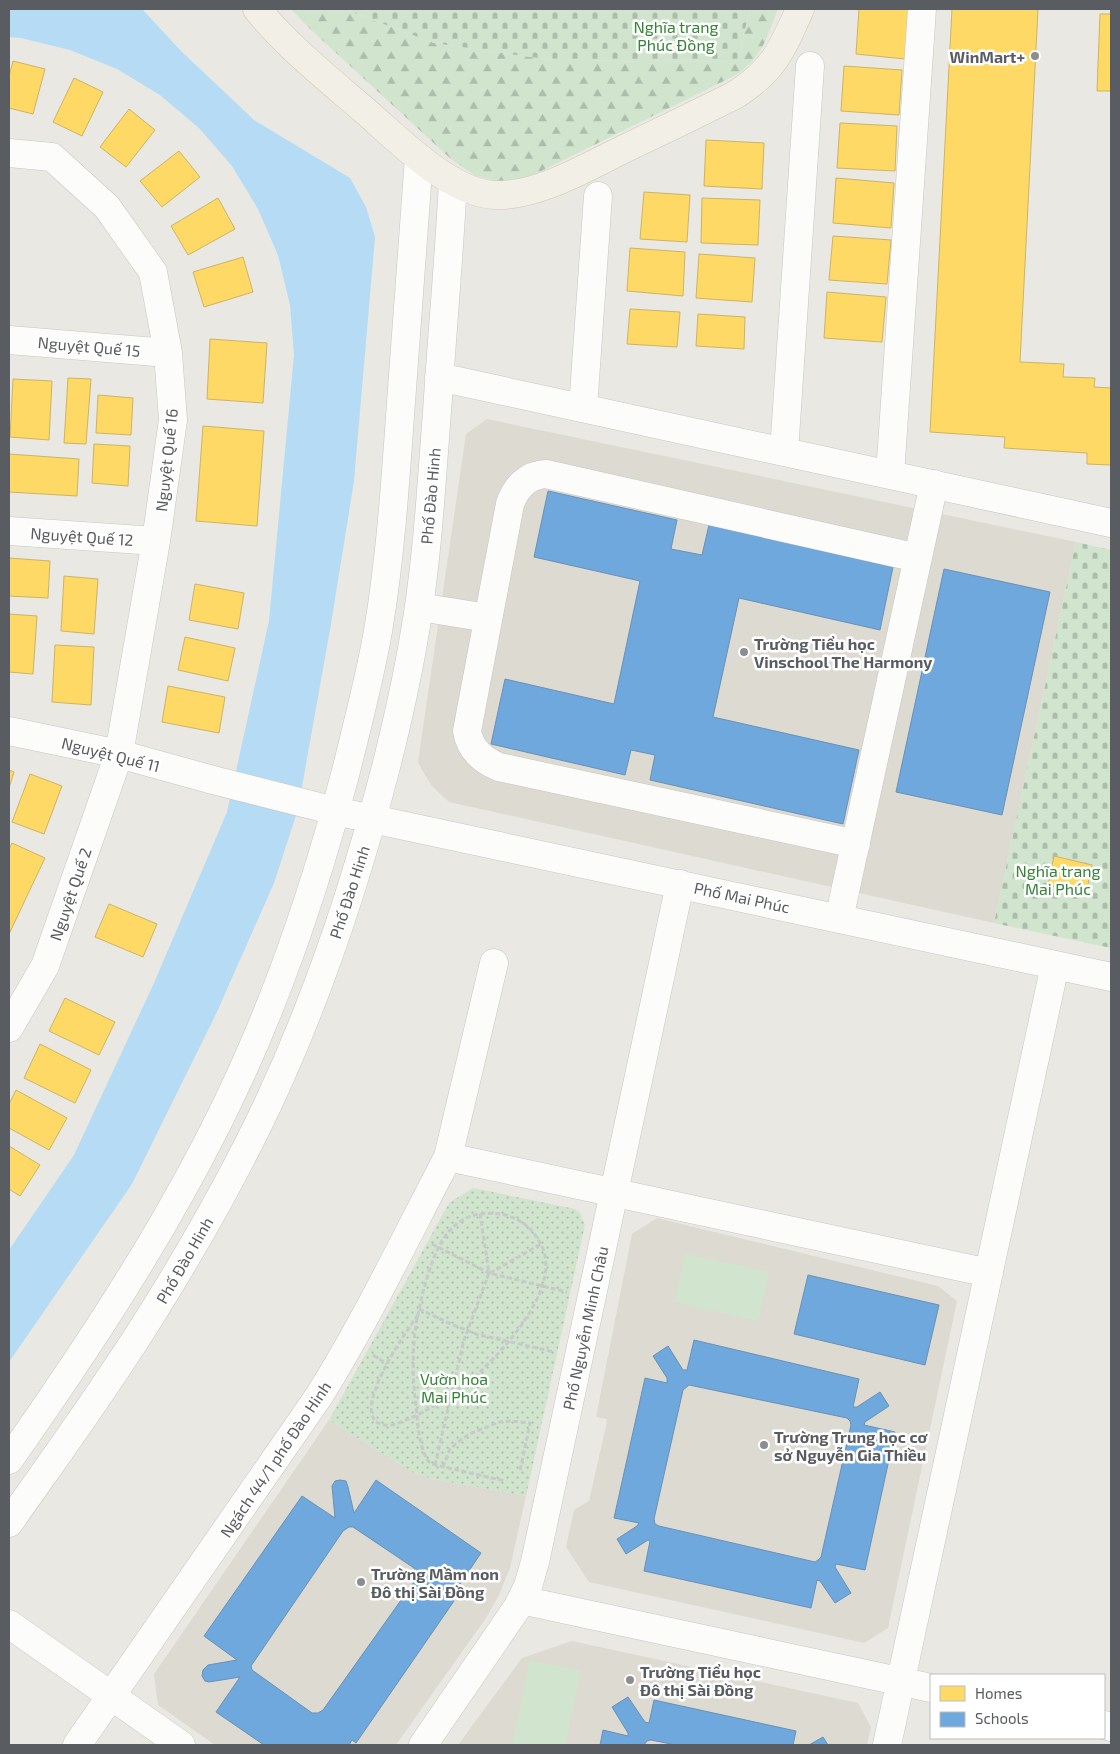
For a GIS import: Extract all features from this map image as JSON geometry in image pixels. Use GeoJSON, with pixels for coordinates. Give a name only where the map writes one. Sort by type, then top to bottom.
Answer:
{"type":"FeatureCollection","features":[{"type":"Feature","properties":{"kind":"main road"},"geometry":{"type":"LineString","coordinates":[[257,9],[271,26],[315,69],[419,158],[453,181],[474,191],[495,195],[514,194],[549,185],[716,105],[752,84],[769,68],[783,47],[800,9]]}},
{"type":"Feature","properties":{"kind":"street"},"geometry":{"type":"LineString","coordinates":[[890,475],[922,9]]}},
{"type":"Feature","properties":{"kind":"street"},"geometry":{"type":"LineString","coordinates":[[784,452],[810,66]]}},
{"type":"Feature","properties":{"kind":"street","name":"Nguyệt Quế 16"},"geometry":{"type":"LineString","coordinates":[[9,153],[52,157],[107,207],[154,272],[168,353],[174,420],[156,541],[119,754]]}},
{"type":"Feature","properties":{"kind":"street"},"geometry":{"type":"LineString","coordinates":[[9,1460],[111,1310],[168,1215],[215,1128],[234,1090],[274,995],[311,893],[325,808],[367,684],[386,580],[419,158]]}},
{"type":"Feature","properties":{"kind":"street","name":"Phố Đào Hinh"},"geometry":{"type":"LineString","coordinates":[[9,1523],[147,1322],[203,1227],[269,1102],[310,1005],[346,905],[372,817],[402,696],[419,607],[427,539],[453,181]]}},
{"type":"Feature","properties":{"kind":"street"},"geometry":{"type":"LineString","coordinates":[[583,408],[598,196]]}},
{"type":"Feature","properties":{"kind":"street","name":"Nguyệt Quế 15"},"geometry":{"type":"LineString","coordinates":[[9,340],[168,353]]}},
{"type":"Feature","properties":{"kind":"street"},"geometry":{"type":"LineString","coordinates":[[439,377],[1111,522]]}},
{"type":"Feature","properties":{"kind":"street"},"geometry":{"type":"LineString","coordinates":[[856,844],[509,769],[489,763],[482,758],[468,739],[467,731],[513,496],[521,484],[527,480],[546,474],[918,558]]}},
{"type":"Feature","properties":{"kind":"street"},"geometry":{"type":"LineString","coordinates":[[839,918],[934,484]]}},
{"type":"Feature","properties":{"kind":"street","name":"Nguyệt Quế 12"},"geometry":{"type":"LineString","coordinates":[[9,531],[156,541]]}},
{"type":"Feature","properties":{"kind":"street"},"geometry":{"type":"LineString","coordinates":[[419,607],[488,618]]}},
{"type":"Feature","properties":{"kind":"street","name":"Nguyệt Quế 11"},"geometry":{"type":"LineString","coordinates":[[9,731],[119,754],[325,808]]}},
{"type":"Feature","properties":{"kind":"street","name":"Nguyệt Quế 2"},"geometry":{"type":"LineString","coordinates":[[9,1028],[45,966],[119,754]]}},
{"type":"Feature","properties":{"kind":"street","name":"Phố Mai Phúc"},"geometry":{"type":"LineString","coordinates":[[325,808],[1111,978]]}},
{"type":"Feature","properties":{"kind":"street","name":"Phố Nguyễn Minh Châu"},"geometry":{"type":"LineString","coordinates":[[423,1745],[506,1625],[528,1586],[535,1562],[680,884]]}},
{"type":"Feature","properties":{"kind":"street","name":"Ngách 44/1 phố Đào Hinh"},"geometry":{"type":"LineString","coordinates":[[77,1745],[319,1396],[337,1367],[448,1157],[494,962]]}},
{"type":"Feature","properties":{"kind":"street"},"geometry":{"type":"LineString","coordinates":[[887,1745],[1055,965]]}},
{"type":"Feature","properties":{"kind":"street"},"geometry":{"type":"LineString","coordinates":[[448,1157],[989,1273]]}},
{"type":"Feature","properties":{"kind":"street"},"geometry":{"type":"LineString","coordinates":[[521,1600],[930,1688]]}},
{"type":"Feature","properties":{"kind":"street"},"geometry":{"type":"LineString","coordinates":[[9,1624],[181,1745]]}},
{"type":"Feature","properties":{"kind":"path"},"geometry":{"type":"LineString","coordinates":[[418,1315],[387,1364],[376,1388],[371,1404],[373,1416],[382,1425],[389,1425],[417,1415],[451,1395],[483,1369],[507,1342],[526,1317],[542,1286],[547,1267],[541,1244],[533,1230],[520,1221],[499,1213],[480,1214],[458,1223],[438,1247],[428,1274],[418,1315],[413,1364],[417,1415],[426,1458],[435,1465],[505,1481]]}},
{"type":"Feature","properties":{"kind":"path"},"geometry":{"type":"LineString","coordinates":[[435,1465],[466,1331],[489,1273],[480,1214]]}},
{"type":"Feature","properties":{"kind":"path"},"geometry":{"type":"LineString","coordinates":[[431,1243],[489,1273],[572,1293]]}},
{"type":"Feature","properties":{"kind":"path"},"geometry":{"type":"LineString","coordinates":[[489,1273],[541,1244]]}},
{"type":"Feature","properties":{"kind":"path"},"geometry":{"type":"LineString","coordinates":[[419,1309],[466,1331],[559,1353]]}},
{"type":"Feature","properties":{"kind":"path"},"geometry":{"type":"LineString","coordinates":[[366,1351],[387,1364]]}},
{"type":"Feature","properties":{"kind":"path"},"geometry":{"type":"LineString","coordinates":[[443,1467],[450,1449],[463,1438],[490,1425],[510,1421],[530,1423],[520,1471]]}},
{"type":"Feature","properties":{"kind":"shaded area","name":"Trường Tiểu học Vinschool The Harmony"},"geometry":{"type":"Polygon","coordinates":[[[487,419],[1076,542],[994,923],[449,802],[432,786],[418,762],[466,434],[487,419]]]}},
{"type":"Feature","properties":{"kind":"shaded area","name":"Trường Trung học cơ sở Nguyễn Gia Thiều"},"geometry":{"type":"Polygon","coordinates":[[[657,1218],[938,1286],[957,1301],[888,1628],[864,1643],[589,1582],[566,1547],[574,1510],[589,1501],[606,1426],[607,1419],[596,1417],[632,1234],[657,1218]]]}},
{"type":"Feature","properties":{"kind":"shaded area","name":"Trường Mầm non Đô thị Sài Đồng"},"geometry":{"type":"Polygon","coordinates":[[[329,1420],[414,1473],[433,1479],[526,1496],[510,1568],[499,1595],[486,1618],[396,1745],[215,1745],[158,1705],[154,1674],[329,1420]]]}},
{"type":"Feature","properties":{"kind":"shaded area","name":"Trường Tiểu học Đô thị Sài Đồng"},"geometry":{"type":"Polygon","coordinates":[[[572,1641],[858,1703],[871,1727],[867,1745],[458,1745],[522,1658],[572,1641]]]}},
{"type":"Feature","properties":{"kind":"green space"},"geometry":{"type":"Polygon","coordinates":[[[291,9],[344,9],[434,43],[538,58],[642,62],[737,61],[750,9],[778,9],[767,38],[758,54],[736,75],[525,179],[501,182],[476,176],[451,159],[308,27],[291,9]]]}},
{"type":"Feature","properties":{"kind":"green space","name":"Nghĩa trang Phúc Đồng"},"geometry":{"type":"Polygon","coordinates":[[[344,9],[750,9],[737,61],[642,62],[538,58],[434,43],[344,9]]]}},
{"type":"Feature","properties":{"kind":"green space","name":"Nghĩa trang Mai Phúc"},"geometry":{"type":"Polygon","coordinates":[[[1076,542],[1111,550],[1111,948],[994,923],[1076,542]]]}},
{"type":"Feature","properties":{"kind":"green space","name":"Vườn hoa Mai Phúc"},"geometry":{"type":"Polygon","coordinates":[[[473,1188],[575,1209],[580,1213],[585,1225],[526,1496],[433,1479],[414,1473],[329,1420],[449,1203],[473,1188]]]}},
{"type":"Feature","properties":{"kind":"green space"},"geometry":{"type":"Polygon","coordinates":[[[685,1254],[769,1272],[758,1321],[675,1302],[685,1254]]]}},
{"type":"Feature","properties":{"kind":"green space"},"geometry":{"type":"Polygon","coordinates":[[[530,1660],[581,1671],[565,1745],[512,1745],[530,1660]]]}},
{"type":"Feature","properties":{"kind":"water"},"geometry":{"type":"Polygon","coordinates":[[[9,9],[142,9],[181,51],[254,120],[350,178],[366,207],[375,237],[354,481],[298,809],[274,883],[216,1014],[132,1184],[9,1362],[9,1250],[74,1155],[154,983],[227,812],[269,621],[294,355],[290,305],[278,255],[258,209],[232,166],[199,128],[160,95],[117,69],[70,50],[21,38],[9,37],[9,9]]]}},
{"type":"Feature","properties":{"kind":"building: Homes"},"geometry":{"type":"Polygon","coordinates":[[[859,9],[909,9],[905,59],[856,54],[859,9]]]}},
{"type":"Feature","properties":{"kind":"building: Homes"},"geometry":{"type":"Polygon","coordinates":[[[952,9],[1038,9],[1020,362],[1064,364],[1063,377],[1095,378],[1094,387],[1111,388],[1111,465],[1087,464],[1087,453],[1004,448],[1005,437],[930,432],[952,9]]]}},
{"type":"Feature","properties":{"kind":"building: Homes"},"geometry":{"type":"Polygon","coordinates":[[[1100,14],[1111,14],[1111,91],[1097,91],[1100,14]]]}},
{"type":"Feature","properties":{"kind":"building: Homes"},"geometry":{"type":"Polygon","coordinates":[[[13,61],[45,69],[33,114],[9,108],[9,76],[13,61]]]}},
{"type":"Feature","properties":{"kind":"building: Homes"},"geometry":{"type":"Polygon","coordinates":[[[844,66],[902,70],[899,115],[841,111],[844,66]]]}},
{"type":"Feature","properties":{"kind":"building: Homes"},"geometry":{"type":"Polygon","coordinates":[[[74,78],[103,92],[82,136],[53,122],[74,78]]]}},
{"type":"Feature","properties":{"kind":"building: Homes"},"geometry":{"type":"Polygon","coordinates":[[[129,109],[155,130],[126,167],[100,147],[129,109]]]}},
{"type":"Feature","properties":{"kind":"building: Homes"},"geometry":{"type":"Polygon","coordinates":[[[840,123],[897,126],[895,171],[837,168],[840,123]]]}},
{"type":"Feature","properties":{"kind":"building: Homes"},"geometry":{"type":"Polygon","coordinates":[[[706,140],[764,143],[762,189],[704,186],[706,140]]]}},
{"type":"Feature","properties":{"kind":"building: Homes"},"geometry":{"type":"Polygon","coordinates":[[[179,151],[200,177],[162,207],[140,181],[179,151]]]}},
{"type":"Feature","properties":{"kind":"building: Homes"},"geometry":{"type":"Polygon","coordinates":[[[836,178],[894,183],[891,228],[833,223],[836,178]]]}},
{"type":"Feature","properties":{"kind":"building: Homes"},"geometry":{"type":"Polygon","coordinates":[[[644,192],[690,195],[687,242],[640,239],[644,192]]]}},
{"type":"Feature","properties":{"kind":"building: Homes"},"geometry":{"type":"Polygon","coordinates":[[[218,198],[235,229],[188,255],[171,226],[218,198]]]}},
{"type":"Feature","properties":{"kind":"building: Homes"},"geometry":{"type":"Polygon","coordinates":[[[702,198],[760,200],[758,245],[701,243],[702,198]]]}},
{"type":"Feature","properties":{"kind":"building: Homes"},"geometry":{"type":"Polygon","coordinates":[[[833,236],[891,240],[887,284],[829,280],[833,236]]]}},
{"type":"Feature","properties":{"kind":"building: Homes"},"geometry":{"type":"Polygon","coordinates":[[[630,248],[685,252],[683,296],[627,291],[630,248]]]}},
{"type":"Feature","properties":{"kind":"building: Homes"},"geometry":{"type":"Polygon","coordinates":[[[699,254],[755,258],[752,302],[696,298],[699,254]]]}},
{"type":"Feature","properties":{"kind":"building: Homes"},"geometry":{"type":"Polygon","coordinates":[[[243,257],[253,292],[204,307],[193,272],[243,257]]]}},
{"type":"Feature","properties":{"kind":"building: Homes"},"geometry":{"type":"Polygon","coordinates":[[[827,292],[886,297],[882,342],[824,338],[827,292]]]}},
{"type":"Feature","properties":{"kind":"building: Homes"},"geometry":{"type":"Polygon","coordinates":[[[630,309],[680,312],[677,347],[627,344],[630,309]]]}},
{"type":"Feature","properties":{"kind":"building: Homes"},"geometry":{"type":"Polygon","coordinates":[[[698,314],[745,317],[744,349],[696,346],[698,314]]]}},
{"type":"Feature","properties":{"kind":"building: Homes"},"geometry":{"type":"Polygon","coordinates":[[[210,339],[267,343],[263,403],[207,399],[210,339]]]}},
{"type":"Feature","properties":{"kind":"building: Homes"},"geometry":{"type":"Polygon","coordinates":[[[68,378],[91,379],[86,444],[64,443],[68,378]]]}},
{"type":"Feature","properties":{"kind":"building: Homes"},"geometry":{"type":"Polygon","coordinates":[[[13,379],[52,381],[49,440],[10,437],[13,379]]]}},
{"type":"Feature","properties":{"kind":"building: Homes"},"geometry":{"type":"Polygon","coordinates":[[[98,395],[133,398],[131,435],[96,433],[98,395]]]}},
{"type":"Feature","properties":{"kind":"building: Homes"},"geometry":{"type":"Polygon","coordinates":[[[203,426],[264,431],[257,526],[196,521],[203,426]]]}},
{"type":"Feature","properties":{"kind":"building: Homes"},"geometry":{"type":"Polygon","coordinates":[[[94,444],[130,446],[128,486],[92,483],[94,444]]]}},
{"type":"Feature","properties":{"kind":"building: Homes"},"geometry":{"type":"Polygon","coordinates":[[[9,454],[79,459],[77,496],[9,492],[9,454]]]}},
{"type":"Feature","properties":{"kind":"building: Homes"},"geometry":{"type":"Polygon","coordinates":[[[9,558],[50,561],[48,598],[9,596],[9,558]]]}},
{"type":"Feature","properties":{"kind":"building: Homes"},"geometry":{"type":"Polygon","coordinates":[[[64,576],[98,579],[94,634],[61,631],[64,576]]]}},
{"type":"Feature","properties":{"kind":"building: Homes"},"geometry":{"type":"Polygon","coordinates":[[[195,584],[244,593],[238,629],[189,620],[195,584]]]}},
{"type":"Feature","properties":{"kind":"building: Homes"},"geometry":{"type":"Polygon","coordinates":[[[9,614],[37,616],[33,674],[9,672],[9,614]]]}},
{"type":"Feature","properties":{"kind":"building: Homes"},"geometry":{"type":"Polygon","coordinates":[[[185,637],[235,648],[228,681],[178,670],[185,637]]]}},
{"type":"Feature","properties":{"kind":"building: Homes"},"geometry":{"type":"Polygon","coordinates":[[[55,645],[94,647],[91,705],[52,702],[55,645]]]}},
{"type":"Feature","properties":{"kind":"building: Homes"},"geometry":{"type":"Polygon","coordinates":[[[168,686],[225,697],[219,733],[162,722],[168,686]]]}},
{"type":"Feature","properties":{"kind":"building: Homes"},"geometry":{"type":"Polygon","coordinates":[[[9,770],[14,772],[9,788],[9,770]]]}},
{"type":"Feature","properties":{"kind":"building: Homes"},"geometry":{"type":"Polygon","coordinates":[[[30,774],[62,786],[44,834],[12,822],[30,774]]]}},
{"type":"Feature","properties":{"kind":"building: Homes"},"geometry":{"type":"Polygon","coordinates":[[[12,843],[45,858],[9,934],[9,849],[12,843]]]}},
{"type":"Feature","properties":{"kind":"building: Homes"},"geometry":{"type":"Polygon","coordinates":[[[1054,856],[1092,865],[1086,894],[1048,885],[1054,856]]]}},
{"type":"Feature","properties":{"kind":"building: Homes"},"geometry":{"type":"Polygon","coordinates":[[[109,904],[157,924],[143,957],[95,937],[109,904]]]}},
{"type":"Feature","properties":{"kind":"building: Homes"},"geometry":{"type":"Polygon","coordinates":[[[65,998],[115,1022],[99,1055],[49,1031],[65,998]]]}},
{"type":"Feature","properties":{"kind":"building: Homes"},"geometry":{"type":"Polygon","coordinates":[[[40,1044],[91,1070],[75,1103],[24,1078],[40,1044]]]}},
{"type":"Feature","properties":{"kind":"building: Homes"},"geometry":{"type":"Polygon","coordinates":[[[16,1090],[67,1118],[49,1150],[9,1128],[9,1104],[16,1090]]]}},
{"type":"Feature","properties":{"kind":"building: Homes"},"geometry":{"type":"Polygon","coordinates":[[[9,1146],[40,1165],[20,1196],[9,1189],[9,1146]]]}},
{"type":"Feature","properties":{"kind":"building: Schools"},"geometry":{"type":"Polygon","coordinates":[[[548,491],[677,520],[671,549],[702,555],[709,525],[893,567],[880,630],[739,598],[713,717],[859,750],[843,824],[650,780],[655,755],[631,750],[625,775],[491,744],[505,679],[614,704],[640,581],[534,557],[548,491]]]}},
{"type":"Feature","properties":{"kind":"building: Schools"},"geometry":{"type":"Polygon","coordinates":[[[944,569],[1050,592],[1002,815],[896,792],[944,569]]]}},
{"type":"Feature","properties":{"kind":"building: Schools"},"geometry":{"type":"Polygon","coordinates":[[[808,1275],[939,1305],[925,1365],[794,1334],[808,1275]]]}},
{"type":"Feature","properties":{"kind":"building: Schools"},"geometry":{"type":"Polygon","coordinates":[[[694,1340],[859,1379],[853,1407],[857,1407],[880,1392],[889,1406],[865,1422],[864,1425],[895,1432],[865,1570],[836,1564],[835,1567],[851,1593],[835,1603],[820,1581],[817,1580],[811,1608],[644,1571],[650,1541],[648,1540],[626,1554],[617,1539],[639,1523],[614,1518],[645,1378],[667,1383],[667,1378],[653,1356],[668,1346],[683,1370],[687,1370],[694,1340]],[[689,1385],[683,1390],[654,1519],[655,1524],[815,1562],[821,1557],[851,1425],[847,1418],[689,1385]]]}},
{"type":"Feature","properties":{"kind":"building: Schools"},"geometry":{"type":"Polygon","coordinates":[[[376,1480],[481,1553],[450,1599],[454,1601],[356,1743],[352,1740],[349,1745],[264,1745],[216,1712],[240,1677],[205,1681],[202,1676],[203,1670],[208,1665],[237,1660],[204,1636],[302,1496],[335,1518],[332,1486],[335,1481],[346,1481],[354,1513],[376,1480]],[[353,1527],[343,1531],[251,1666],[252,1670],[312,1713],[318,1713],[323,1710],[416,1579],[414,1568],[353,1527]]]}},
{"type":"Feature","properties":{"kind":"building: Schools"},"geometry":{"type":"Polygon","coordinates":[[[628,1697],[645,1722],[649,1723],[654,1700],[796,1731],[793,1745],[676,1745],[651,1740],[647,1741],[644,1745],[600,1745],[603,1730],[628,1736],[612,1707],[628,1697]]]}},
{"type":"Feature","properties":{"kind":"building: Schools"},"geometry":{"type":"Polygon","coordinates":[[[823,1737],[828,1745],[809,1745],[823,1737]]]}},
{"type":"Feature","properties":{"kind":"place","name":"WinMart+"},"geometry":{"type":"Point","coordinates":[1035,56]}},
{"type":"Feature","properties":{"kind":"place","name":"Trường Tiểu học Vinschool The Harmony"},"geometry":{"type":"Point","coordinates":[744,652]}},
{"type":"Feature","properties":{"kind":"place","name":"Trường Trung học cơ sở Nguyễn Gia Thiều"},"geometry":{"type":"Point","coordinates":[764,1445]}},
{"type":"Feature","properties":{"kind":"place","name":"Trường Mầm non Đô thị Sài Đồng"},"geometry":{"type":"Point","coordinates":[361,1582]}},
{"type":"Feature","properties":{"kind":"place","name":"Trường Tiểu học Đô thị Sài Đồng"},"geometry":{"type":"Point","coordinates":[630,1680]}}]}
